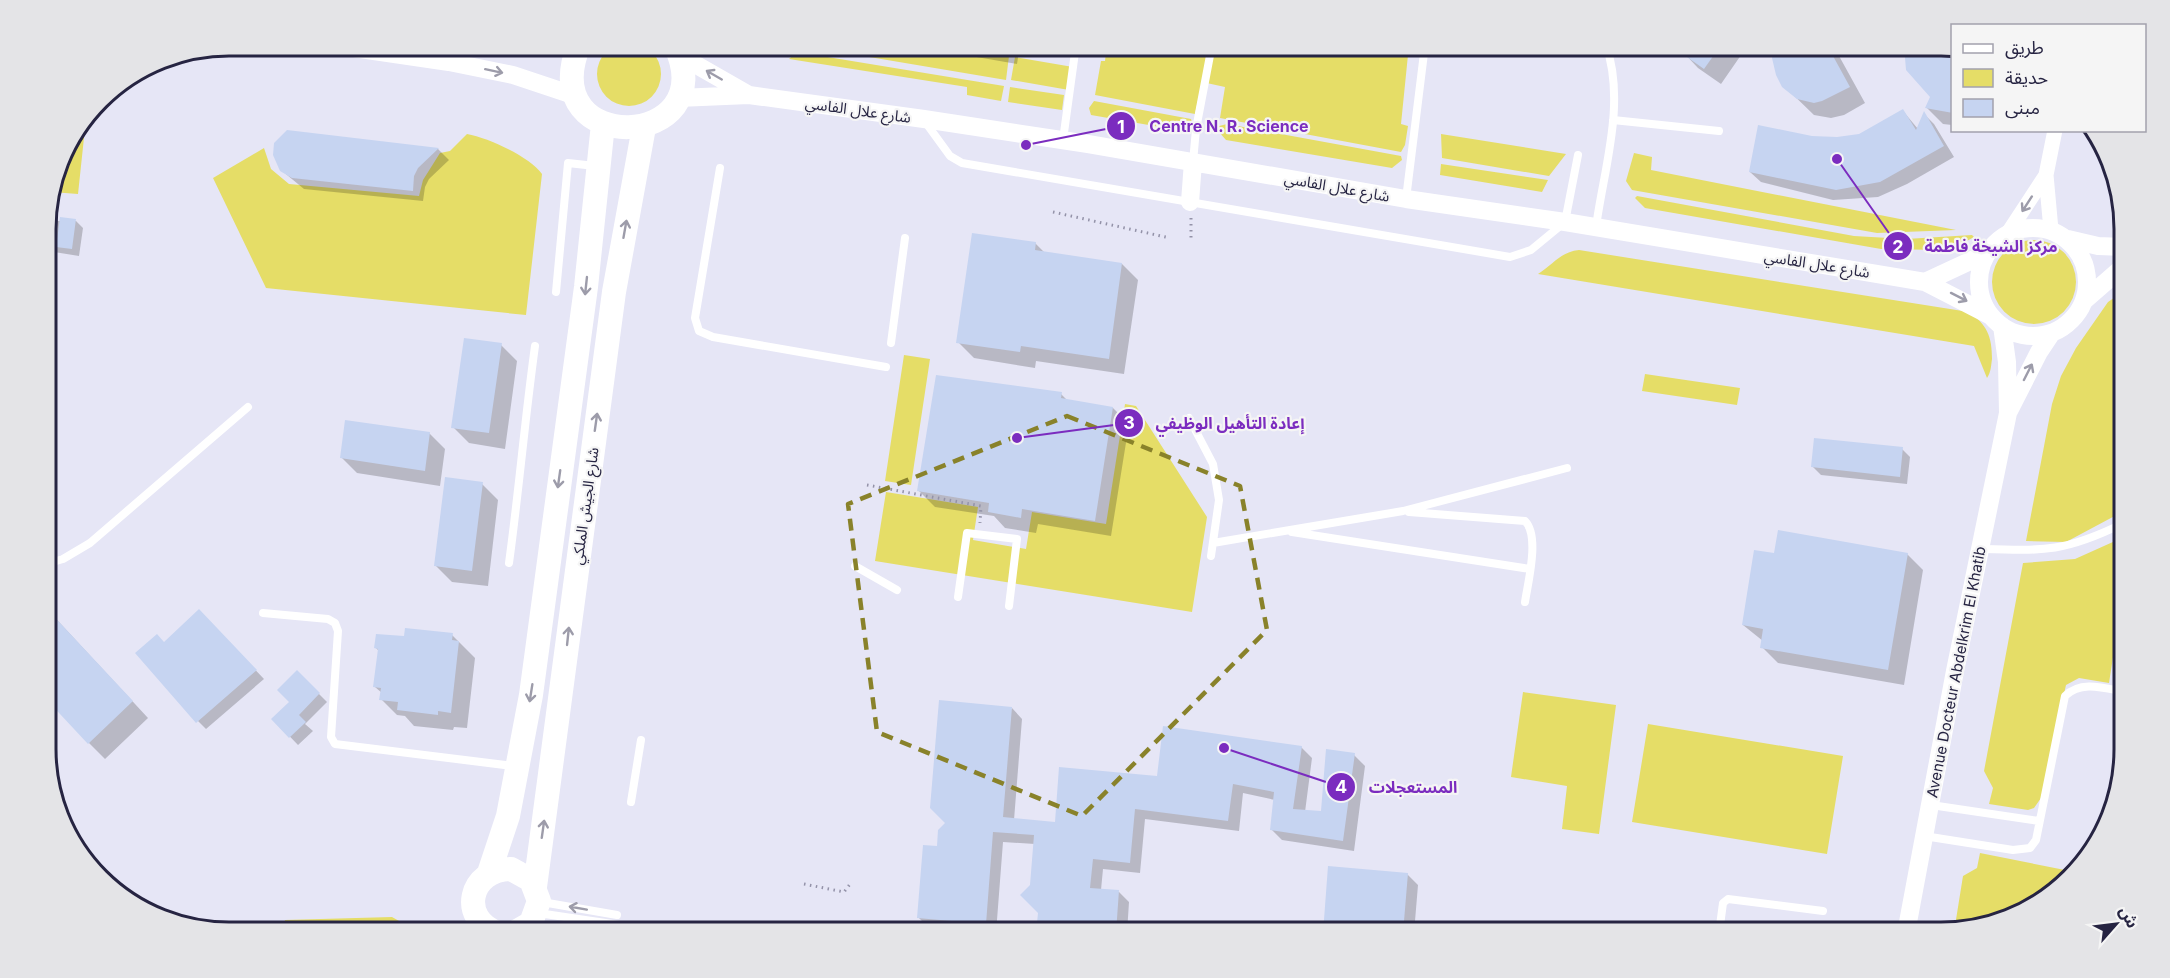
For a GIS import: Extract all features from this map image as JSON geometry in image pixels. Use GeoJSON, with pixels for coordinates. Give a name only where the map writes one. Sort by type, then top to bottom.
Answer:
{"type":"FeatureCollection","features":[{"type":"Feature","properties":{"kind":"main road"},"geometry":{"type":"LineString","coordinates":[[576,56],[572,70],[576,96],[587,112],[603,123],[616,128],[644,127],[658,120],[678,98],[683,69],[679,56]]}},
{"type":"Feature","properties":{"kind":"main road","name":"شارع الجيش الملكي"},"geometry":{"type":"LineString","coordinates":[[483,922],[478,917],[473,899],[476,889],[489,873],[508,816],[517,766],[546,591],[586,287],[603,123]]}},
{"type":"Feature","properties":{"kind":"main road","name":"شارع الجيش الملكي"},"geometry":{"type":"LineString","coordinates":[[528,916],[614,292],[644,127]]}},
{"type":"Feature","properties":{"kind":"main road"},"geometry":{"type":"LineString","coordinates":[[489,873],[511,869],[522,873],[528,916]]}},
{"type":"Feature","properties":{"kind":"street"},"geometry":{"type":"LineString","coordinates":[[408,56],[513,75],[576,96]]}},
{"type":"Feature","properties":{"kind":"street","name":"شارع علال الفاسي"},"geometry":{"type":"LineString","coordinates":[[687,56],[749,95]]}},
{"type":"Feature","properties":{"kind":"street","name":"شارع علال الفاسي"},"geometry":{"type":"LineString","coordinates":[[678,98],[749,95],[924,119],[1925,282],[1996,321]]}},
{"type":"Feature","properties":{"kind":"street"},"geometry":{"type":"LineString","coordinates":[[2051,230],[2046,175],[2055,132]]}},
{"type":"Feature","properties":{"kind":"street"},"geometry":{"type":"LineString","coordinates":[[1190,202],[1193,162]]}},
{"type":"Feature","properties":{"kind":"street"},"geometry":{"type":"LineString","coordinates":[[2008,233],[2046,175]]}},
{"type":"Feature","properties":{"kind":"street"},"geometry":{"type":"LineString","coordinates":[[1925,282],[1984,254],[2008,233],[2029,227],[2051,230],[2068,239],[2098,246],[2114,247]]}},
{"type":"Feature","properties":{"kind":"street"},"geometry":{"type":"LineString","coordinates":[[1996,321],[2017,334],[2034,337],[2051,334],[2066,327],[2077,315],[2085,300],[2088,278],[2082,256],[2068,239]]}},
{"type":"Feature","properties":{"kind":"street"},"geometry":{"type":"LineString","coordinates":[[1984,254],[1979,278],[1981,298],[1996,321],[2007,362],[2008,412]]}},
{"type":"Feature","properties":{"kind":"street"},"geometry":{"type":"LineString","coordinates":[[2085,300],[2114,275]]}},
{"type":"Feature","properties":{"kind":"street"},"geometry":{"type":"LineString","coordinates":[[2008,412],[2051,334]]}},
{"type":"Feature","properties":{"kind":"street","name":"Avenue Docteur Abdelkrim El Khatib"},"geometry":{"type":"LineString","coordinates":[[1908,922],[1979,549],[2008,412]]}},
{"type":"Feature","properties":{"kind":"lane"},"geometry":{"type":"LineString","coordinates":[[1063,140],[1074,56]]}},
{"type":"Feature","properties":{"kind":"lane"},"geometry":{"type":"LineString","coordinates":[[1193,162],[1196,129],[1210,56]]}},
{"type":"Feature","properties":{"kind":"lane"},"geometry":{"type":"LineString","coordinates":[[1406,199],[1424,56]]}},
{"type":"Feature","properties":{"kind":"lane"},"geometry":{"type":"LineString","coordinates":[[1596,228],[1613,120],[1615,86],[1608,56]]}},
{"type":"Feature","properties":{"kind":"lane"},"geometry":{"type":"LineString","coordinates":[[924,119],[950,156],[962,163],[1510,257],[1531,250],[1565,222],[1578,155]]}},
{"type":"Feature","properties":{"kind":"lane"},"geometry":{"type":"LineString","coordinates":[[1613,120],[1719,131]]}},
{"type":"Feature","properties":{"kind":"lane"},"geometry":{"type":"LineString","coordinates":[[556,292],[568,163],[598,167]]}},
{"type":"Feature","properties":{"kind":"lane"},"geometry":{"type":"LineString","coordinates":[[720,168],[695,318],[699,331],[713,337],[886,367]]}},
{"type":"Feature","properties":{"kind":"lane"},"geometry":{"type":"LineString","coordinates":[[891,343],[905,238]]}},
{"type":"Feature","properties":{"kind":"lane"},"geometry":{"type":"LineString","coordinates":[[509,563],[535,346]]}},
{"type":"Feature","properties":{"kind":"lane"},"geometry":{"type":"LineString","coordinates":[[56,561],[90,543],[248,407]]}},
{"type":"Feature","properties":{"kind":"lane"},"geometry":{"type":"LineString","coordinates":[[1189,418],[1213,464],[1220,500],[1211,556]]}},
{"type":"Feature","properties":{"kind":"lane"},"geometry":{"type":"LineString","coordinates":[[1213,543],[1403,511],[1567,468]]}},
{"type":"Feature","properties":{"kind":"lane"},"geometry":{"type":"LineString","coordinates":[[1403,511],[1525,521],[1530,525],[1533,540],[1525,602]]}},
{"type":"Feature","properties":{"kind":"lane"},"geometry":{"type":"LineString","coordinates":[[1979,549],[2057,549],[2087,541],[2114,528]]}},
{"type":"Feature","properties":{"kind":"lane"},"geometry":{"type":"LineString","coordinates":[[1285,530],[1530,569]]}},
{"type":"Feature","properties":{"kind":"lane"},"geometry":{"type":"LineString","coordinates":[[958,597],[967,533],[1017,538],[1009,606]]}},
{"type":"Feature","properties":{"kind":"lane"},"geometry":{"type":"LineString","coordinates":[[855,566],[897,590]]}},
{"type":"Feature","properties":{"kind":"lane"},"geometry":{"type":"LineString","coordinates":[[263,613],[328,619],[335,623],[338,631],[331,737],[335,744],[517,766]]}},
{"type":"Feature","properties":{"kind":"lane"},"geometry":{"type":"LineString","coordinates":[[1924,836],[2025,850],[2036,840],[2065,696],[2080,687],[2114,690]]}},
{"type":"Feature","properties":{"kind":"lane"},"geometry":{"type":"LineString","coordinates":[[631,802],[641,740]]}},
{"type":"Feature","properties":{"kind":"lane"},"geometry":{"type":"LineString","coordinates":[[1930,805],[2039,821]]}},
{"type":"Feature","properties":{"kind":"lane"},"geometry":{"type":"LineString","coordinates":[[1720,922],[1723,903],[1728,899],[1823,911]]}},
{"type":"Feature","properties":{"kind":"lane"},"geometry":{"type":"LineString","coordinates":[[528,916],[617,915]]}},
{"type":"Feature","properties":{"kind":"lane"},"geometry":{"type":"LineString","coordinates":[[528,916],[583,922]]}},
{"type":"Feature","properties":{"kind":"path"},"geometry":{"type":"LineString","coordinates":[[1053,212],[1170,238]]}},
{"type":"Feature","properties":{"kind":"path"},"geometry":{"type":"LineString","coordinates":[[867,485],[981,506],[980,534]]}},
{"type":"Feature","properties":{"kind":"path"},"geometry":{"type":"LineString","coordinates":[[804,884],[844,892],[850,884]]}},
{"type":"Feature","properties":{"kind":"highlighted area"},"geometry":{"type":"Polygon","coordinates":[[[1067,416],[1240,486],[1267,630],[1082,816],[877,732],[848,504],[1067,416]]]}},
{"type":"Feature","properties":{"kind":"green space"},"geometry":{"type":"Polygon","coordinates":[[[602,56],[656,56],[660,68],[659,86],[656,92],[641,104],[629,106],[617,104],[606,97],[599,86],[597,74],[602,56]]]}},
{"type":"Feature","properties":{"kind":"green space"},"geometry":{"type":"Polygon","coordinates":[[[792,56],[821,56],[1004,86],[1001,101],[967,95],[967,87],[789,59],[792,56]]]}},
{"type":"Feature","properties":{"kind":"green space"},"geometry":{"type":"Polygon","coordinates":[[[863,56],[1009,56],[1006,80],[863,56]]]}},
{"type":"Feature","properties":{"kind":"green space"},"geometry":{"type":"Polygon","coordinates":[[[1106,56],[1408,56],[1401,124],[1408,126],[1405,145],[1401,152],[1220,118],[1225,87],[1202,82],[1195,114],[1095,95],[1101,61],[1105,61],[1106,56]]]}},
{"type":"Feature","properties":{"kind":"green space"},"geometry":{"type":"Polygon","coordinates":[[[1015,57],[1073,67],[1069,90],[1011,80],[1015,57]]]}},
{"type":"Feature","properties":{"kind":"green space"},"geometry":{"type":"Polygon","coordinates":[[[1010,87],[1064,95],[1062,110],[1008,102],[1010,87]]]}},
{"type":"Feature","properties":{"kind":"green space"},"geometry":{"type":"Polygon","coordinates":[[[1094,101],[1191,119],[1193,125],[1189,132],[1091,115],[1089,108],[1094,101]]]}},
{"type":"Feature","properties":{"kind":"green space"},"geometry":{"type":"Polygon","coordinates":[[[1227,124],[1401,156],[1402,160],[1392,168],[1226,140],[1219,132],[1219,126],[1227,124]]]}},
{"type":"Feature","properties":{"kind":"green space"},"geometry":{"type":"Polygon","coordinates":[[[84,134],[78,194],[59,193],[73,152],[84,134]]]}},
{"type":"Feature","properties":{"kind":"green space"},"geometry":{"type":"Polygon","coordinates":[[[467,134],[508,149],[528,161],[542,174],[526,315],[266,288],[213,178],[264,148],[271,169],[289,184],[419,196],[423,180],[440,153],[450,151],[467,134]]]}},
{"type":"Feature","properties":{"kind":"green space"},"geometry":{"type":"Polygon","coordinates":[[[1441,134],[1566,154],[1549,176],[1442,158],[1441,134]]]}},
{"type":"Feature","properties":{"kind":"green space"},"geometry":{"type":"Polygon","coordinates":[[[1634,153],[1652,157],[1651,170],[1956,230],[1877,233],[1632,190],[1626,181],[1634,153]]]}},
{"type":"Feature","properties":{"kind":"green space"},"geometry":{"type":"Polygon","coordinates":[[[1441,164],[1548,180],[1542,192],[1440,175],[1441,164]]]}},
{"type":"Feature","properties":{"kind":"green space"},"geometry":{"type":"Polygon","coordinates":[[[1637,196],[1854,236],[1906,239],[1972,235],[1974,237],[1956,247],[1941,250],[1881,249],[1645,208],[1635,198],[1637,196]]]}},
{"type":"Feature","properties":{"kind":"green space"},"geometry":{"type":"Polygon","coordinates":[[[2026,240],[2042,240],[2058,247],[2069,258],[2076,274],[2073,298],[2064,312],[2042,324],[2026,324],[2010,317],[1999,306],[1992,290],[1992,274],[1999,258],[2010,247],[2026,240]]]}},
{"type":"Feature","properties":{"kind":"green space"},"geometry":{"type":"Polygon","coordinates":[[[1579,250],[1969,312],[1984,327],[1989,337],[1992,359],[1990,371],[1987,378],[1974,346],[1538,274],[1562,256],[1579,250]]]}},
{"type":"Feature","properties":{"kind":"green space"},"geometry":{"type":"Polygon","coordinates":[[[2114,298],[2114,516],[2066,542],[2026,541],[2052,404],[2061,376],[2076,348],[2108,302],[2114,298]]]}},
{"type":"Feature","properties":{"kind":"green space"},"geometry":{"type":"Polygon","coordinates":[[[904,355],[930,359],[911,485],[885,481],[904,355]]]}},
{"type":"Feature","properties":{"kind":"green space"},"geometry":{"type":"Polygon","coordinates":[[[1645,374],[1740,388],[1737,405],[1642,391],[1645,374]]]}},
{"type":"Feature","properties":{"kind":"green space"},"geometry":{"type":"Polygon","coordinates":[[[1125,404],[1136,406],[1207,517],[1192,612],[875,561],[886,492],[978,507],[973,540],[1026,549],[1032,512],[1106,524],[1125,404]]]}},
{"type":"Feature","properties":{"kind":"green space"},"geometry":{"type":"Polygon","coordinates":[[[2114,541],[2114,651],[2109,683],[2079,678],[2066,685],[2041,798],[2034,808],[2028,810],[1989,804],[1993,788],[1984,771],[2023,563],[2075,559],[2114,541]]]}},
{"type":"Feature","properties":{"kind":"green space"},"geometry":{"type":"Polygon","coordinates":[[[1523,692],[1616,705],[1599,834],[1562,829],[1567,786],[1511,777],[1523,692]]]}},
{"type":"Feature","properties":{"kind":"green space"},"geometry":{"type":"Polygon","coordinates":[[[1648,724],[1843,756],[1827,854],[1632,822],[1648,724]]]}},
{"type":"Feature","properties":{"kind":"green space"},"geometry":{"type":"Polygon","coordinates":[[[1980,853],[2066,870],[2047,887],[2018,905],[1975,919],[1956,922],[1963,876],[1977,868],[1980,853]]]}},
{"type":"Feature","properties":{"kind":"green space"},"geometry":{"type":"Polygon","coordinates":[[[392,917],[401,922],[285,922],[285,920],[392,917]]]}},
{"type":"Feature","properties":{"kind":"building"},"geometry":{"type":"Polygon","coordinates":[[[1686,56],[1713,56],[1704,69],[1686,56]]]}},
{"type":"Feature","properties":{"kind":"building"},"geometry":{"type":"Polygon","coordinates":[[[1773,56],[1833,56],[1850,87],[1814,103],[1797,99],[1782,87],[1773,56]]]}},
{"type":"Feature","properties":{"kind":"building"},"geometry":{"type":"Polygon","coordinates":[[[1905,56],[1951,56],[1951,113],[1925,108],[1930,97],[1906,70],[1905,56]]]}},
{"type":"Feature","properties":{"kind":"building"},"geometry":{"type":"Polygon","coordinates":[[[1903,109],[1916,130],[1924,111],[1944,146],[1880,182],[1836,190],[1749,172],[1758,125],[1812,136],[1837,137],[1859,134],[1903,109]]]}},
{"type":"Feature","properties":{"kind":"building"},"geometry":{"type":"Polygon","coordinates":[[[287,130],[439,148],[418,168],[414,176],[413,191],[292,178],[280,171],[273,155],[274,143],[287,130]]]}},
{"type":"Feature","properties":{"kind":"building"},"geometry":{"type":"Polygon","coordinates":[[[60,217],[76,219],[72,249],[56,247],[60,217]]]}},
{"type":"Feature","properties":{"kind":"building"},"geometry":{"type":"Polygon","coordinates":[[[972,233],[1036,242],[1035,250],[1122,263],[1109,359],[1021,346],[1020,352],[956,343],[972,233]]]}},
{"type":"Feature","properties":{"kind":"building"},"geometry":{"type":"Polygon","coordinates":[[[464,338],[502,343],[489,433],[451,428],[464,338]]]}},
{"type":"Feature","properties":{"kind":"building"},"geometry":{"type":"Polygon","coordinates":[[[936,375],[1062,392],[1061,398],[1113,407],[1095,521],[1022,509],[1021,518],[988,512],[989,503],[917,491],[936,375]]]}},
{"type":"Feature","properties":{"kind":"building"},"geometry":{"type":"Polygon","coordinates":[[[345,420],[430,432],[425,471],[340,458],[345,420]]]}},
{"type":"Feature","properties":{"kind":"building"},"geometry":{"type":"Polygon","coordinates":[[[1814,438],[1903,447],[1900,477],[1811,467],[1814,438]]]}},
{"type":"Feature","properties":{"kind":"building"},"geometry":{"type":"Polygon","coordinates":[[[445,477],[483,482],[472,571],[434,566],[445,477]]]}},
{"type":"Feature","properties":{"kind":"building"},"geometry":{"type":"Polygon","coordinates":[[[1778,530],[1908,553],[1888,670],[1760,648],[1763,629],[1742,625],[1754,550],[1774,553],[1778,530]]]}},
{"type":"Feature","properties":{"kind":"building"},"geometry":{"type":"Polygon","coordinates":[[[199,609],[257,670],[196,723],[135,653],[157,634],[164,642],[199,609]]]}},
{"type":"Feature","properties":{"kind":"building"},"geometry":{"type":"Polygon","coordinates":[[[56,619],[133,701],[88,744],[56,710],[56,619]]]}},
{"type":"Feature","properties":{"kind":"building"},"geometry":{"type":"Polygon","coordinates":[[[405,628],[453,633],[452,640],[459,641],[451,713],[438,711],[438,715],[397,710],[398,702],[379,700],[381,688],[373,687],[378,649],[374,648],[376,634],[404,636],[405,628]]]}},
{"type":"Feature","properties":{"kind":"building"},"geometry":{"type":"Polygon","coordinates":[[[297,670],[320,693],[299,715],[306,722],[289,738],[271,719],[289,702],[277,690],[297,670]]]}},
{"type":"Feature","properties":{"kind":"building"},"geometry":{"type":"Polygon","coordinates":[[[939,700],[1012,707],[1003,817],[1055,822],[1059,767],[1157,776],[1163,726],[1302,746],[1293,809],[1321,811],[1326,749],[1355,753],[1343,841],[1270,830],[1274,792],[1233,784],[1228,821],[1135,809],[1130,863],[1093,859],[1090,888],[1119,890],[1117,922],[1037,922],[1038,913],[1020,895],[1030,885],[1034,835],[993,832],[986,922],[917,918],[923,845],[937,846],[938,830],[945,823],[930,808],[939,700]]]}},
{"type":"Feature","properties":{"kind":"building"},"geometry":{"type":"Polygon","coordinates":[[[1328,866],[1408,873],[1404,922],[1324,922],[1328,866]]]}},
{"type":"Feature","properties":{"kind":"place","name":"Centre N. R. Science"},"geometry":{"type":"Point","coordinates":[1026,145]}},
{"type":"Feature","properties":{"kind":"place","name":"مركز الشيخة فاطمة"},"geometry":{"type":"Point","coordinates":[1837,159]}},
{"type":"Feature","properties":{"kind":"place","name":"إعادة التأهيل الوظيفي"},"geometry":{"type":"Point","coordinates":[1017,438]}},
{"type":"Feature","properties":{"kind":"place","name":"المستعجلات"},"geometry":{"type":"Point","coordinates":[1224,748]}}]}
